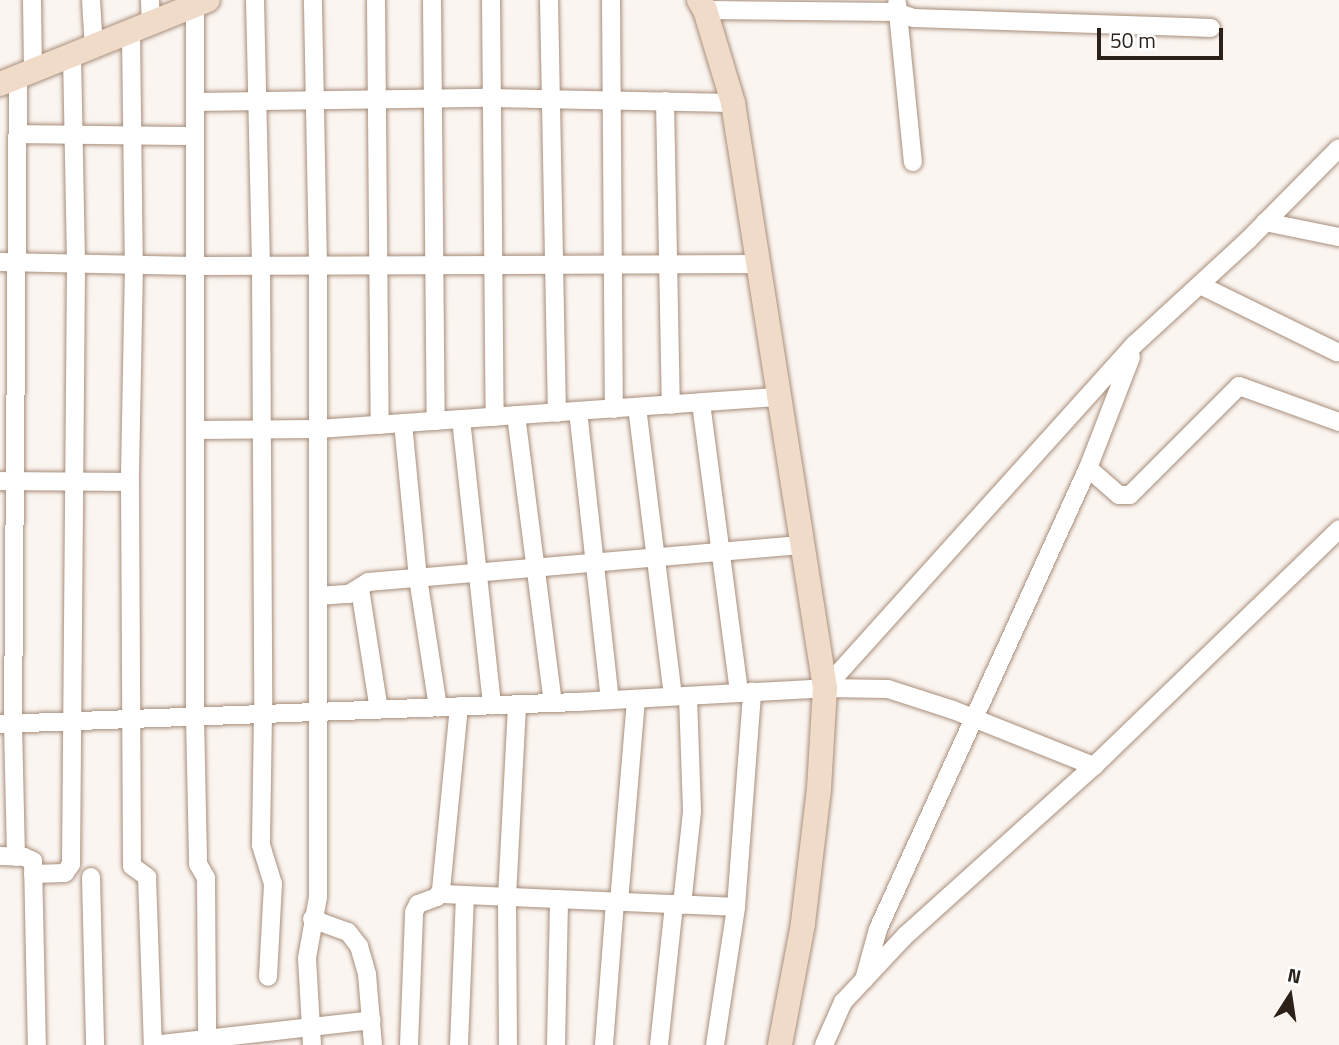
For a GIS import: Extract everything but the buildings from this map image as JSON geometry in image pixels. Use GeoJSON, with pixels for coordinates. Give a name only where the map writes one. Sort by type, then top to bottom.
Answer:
{"type":"FeatureCollection","features":[{"type":"Feature","properties":{"kind":"street"},"geometry":{"type":"LineString","coordinates":[[32,0],[17,78],[19,262],[8,481],[6,723],[8,856],[33,861],[37,1045]]}},
{"type":"Feature","properties":{"kind":"street"},"geometry":{"type":"LineString","coordinates":[[33,874],[65,873],[71,864],[70,721],[76,263],[73,134],[92,0]]}},
{"type":"Feature","properties":{"kind":"street"},"geometry":{"type":"LineString","coordinates":[[255,0],[261,265],[264,714],[261,845],[273,884],[268,977]]}},
{"type":"Feature","properties":{"kind":"street"},"geometry":{"type":"LineString","coordinates":[[312,1045],[307,958],[318,897],[318,265],[313,0]]}},
{"type":"Feature","properties":{"kind":"street"},"geometry":{"type":"LineString","coordinates":[[376,0],[376,265],[380,425]]}},
{"type":"Feature","properties":{"kind":"street"},"geometry":{"type":"LineString","coordinates":[[432,0],[436,421]]}},
{"type":"Feature","properties":{"kind":"street"},"geometry":{"type":"LineString","coordinates":[[491,0],[495,417]]}},
{"type":"Feature","properties":{"kind":"street"},"geometry":{"type":"LineString","coordinates":[[549,0],[557,413]]}},
{"type":"Feature","properties":{"kind":"street"},"geometry":{"type":"LineString","coordinates":[[611,0],[614,409]]}},
{"type":"Feature","properties":{"kind":"street"},"geometry":{"type":"LineString","coordinates":[[17,78],[83,53],[144,19],[201,3],[195,102],[195,717],[198,864],[206,878],[207,1037]]}},
{"type":"Feature","properties":{"kind":"street"},"geometry":{"type":"LineString","coordinates":[[780,1045],[803,923],[819,789],[825,688],[733,103],[702,5],[896,6],[913,18],[1211,28]]}},
{"type":"Feature","properties":{"kind":"street"},"geometry":{"type":"LineString","coordinates":[[896,6],[913,162]]}},
{"type":"Feature","properties":{"kind":"street"},"geometry":{"type":"LineString","coordinates":[[144,19],[132,134],[134,265],[130,719],[132,866],[147,877],[153,1045],[207,1037],[243,1039],[311,1026],[372,1020]]}},
{"type":"Feature","properties":{"kind":"street"},"geometry":{"type":"LineString","coordinates":[[195,102],[491,98],[733,103]]}},
{"type":"Feature","properties":{"kind":"street"},"geometry":{"type":"LineString","coordinates":[[666,101],[671,405]]}},
{"type":"Feature","properties":{"kind":"street"},"geometry":{"type":"LineString","coordinates":[[19,134],[195,136]]}},
{"type":"Feature","properties":{"kind":"street"},"geometry":{"type":"LineString","coordinates":[[825,688],[1135,344],[1335,158]]}},
{"type":"Feature","properties":{"kind":"street"},"geometry":{"type":"LineString","coordinates":[[1265,222],[1339,237]]}},
{"type":"Feature","properties":{"kind":"street"},"geometry":{"type":"LineString","coordinates":[[0,262],[195,266],[760,264]]}},
{"type":"Feature","properties":{"kind":"street"},"geometry":{"type":"LineString","coordinates":[[1200,285],[1337,352]]}},
{"type":"Feature","properties":{"kind":"street"},"geometry":{"type":"LineString","coordinates":[[864,980],[878,929],[1088,468],[1135,344]]}},
{"type":"Feature","properties":{"kind":"street"},"geometry":{"type":"LineString","coordinates":[[1088,468],[1119,495],[1130,495],[1239,386],[1339,422]]}},
{"type":"Feature","properties":{"kind":"street"},"geometry":{"type":"LineString","coordinates":[[195,430],[318,429],[780,397]]}},
{"type":"Feature","properties":{"kind":"street"},"geometry":{"type":"LineString","coordinates":[[701,402],[720,552],[745,693],[736,907],[715,1045]]}},
{"type":"Feature","properties":{"kind":"street"},"geometry":{"type":"LineString","coordinates":[[637,407],[654,558],[680,696],[692,811],[659,1045]]}},
{"type":"Feature","properties":{"kind":"street"},"geometry":{"type":"LineString","coordinates":[[578,411],[610,700]]}},
{"type":"Feature","properties":{"kind":"street"},"geometry":{"type":"LineString","coordinates":[[516,415],[553,703]]}},
{"type":"Feature","properties":{"kind":"street"},"geometry":{"type":"LineString","coordinates":[[461,419],[475,573],[492,705]]}},
{"type":"Feature","properties":{"kind":"street"},"geometry":{"type":"LineString","coordinates":[[403,423],[418,578],[438,707]]}},
{"type":"Feature","properties":{"kind":"street"},"geometry":{"type":"LineString","coordinates":[[8,481],[130,482]]}},
{"type":"Feature","properties":{"kind":"street"},"geometry":{"type":"LineString","coordinates":[[824,1045],[843,1002],[906,935],[1094,766],[1339,529]]}},
{"type":"Feature","properties":{"kind":"street"},"geometry":{"type":"LineString","coordinates":[[318,597],[349,594],[368,582],[803,545]]}},
{"type":"Feature","properties":{"kind":"street"},"geometry":{"type":"LineString","coordinates":[[360,589],[379,710]]}},
{"type":"Feature","properties":{"kind":"street"},"geometry":{"type":"LineString","coordinates":[[6,723],[553,703],[825,688],[888,689],[973,718],[1094,766]]}},
{"type":"Feature","properties":{"kind":"street"},"geometry":{"type":"LineString","coordinates":[[604,1045],[636,699]]}},
{"type":"Feature","properties":{"kind":"street"},"geometry":{"type":"LineString","coordinates":[[508,1045],[507,897],[517,704]]}},
{"type":"Feature","properties":{"kind":"street"},"geometry":{"type":"LineString","coordinates":[[440,894],[459,706]]}},
{"type":"Feature","properties":{"kind":"street"},"geometry":{"type":"LineString","coordinates":[[91,877],[95,1045]]}},
{"type":"Feature","properties":{"kind":"street"},"geometry":{"type":"LineString","coordinates":[[409,1045],[414,912],[418,904],[440,894],[736,907]]}},
{"type":"Feature","properties":{"kind":"street"},"geometry":{"type":"LineString","coordinates":[[459,1045],[465,895]]}},
{"type":"Feature","properties":{"kind":"street"},"geometry":{"type":"LineString","coordinates":[[556,1045],[559,899]]}},
{"type":"Feature","properties":{"kind":"street"},"geometry":{"type":"LineString","coordinates":[[312,919],[355,938],[367,974],[373,1045]]}}]}
